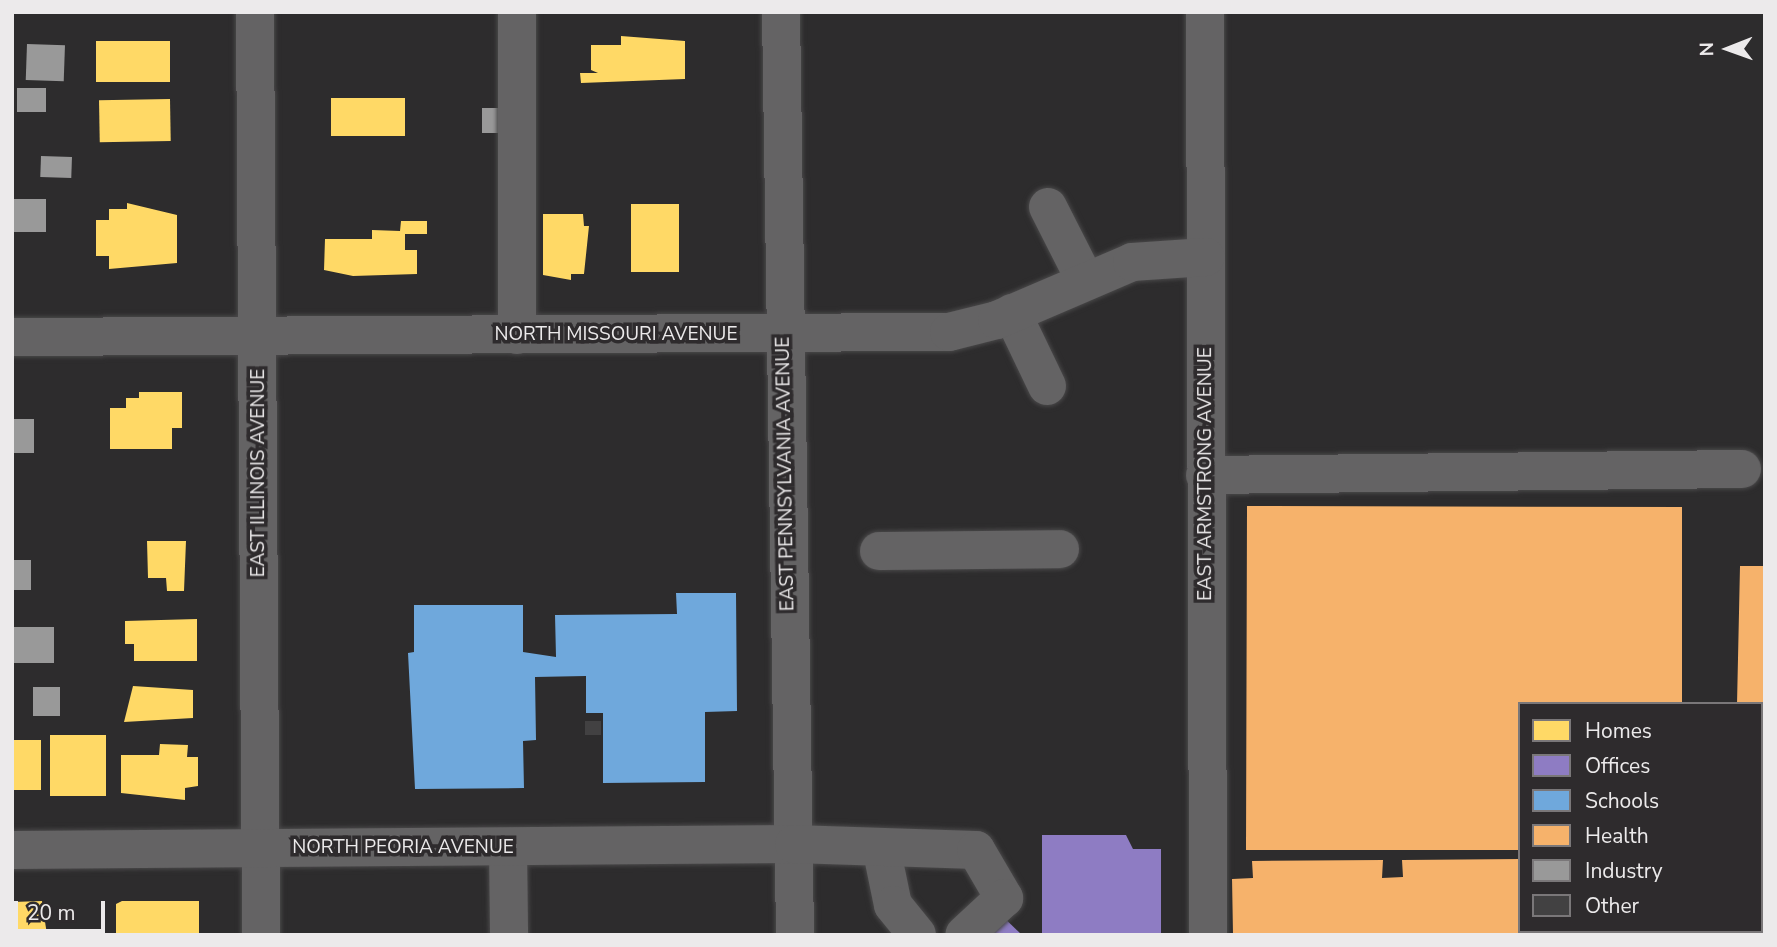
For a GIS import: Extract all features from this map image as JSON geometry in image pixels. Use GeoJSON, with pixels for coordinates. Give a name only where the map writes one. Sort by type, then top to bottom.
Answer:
{"type":"FeatureCollection","features":[{"type":"Feature","properties":{"kind":"street","name":"EAST ILLINOIS AVENUE"},"geometry":{"type":"LineString","coordinates":[[256,12],[261,935]]}},
{"type":"Feature","properties":{"kind":"street"},"geometry":{"type":"LineString","coordinates":[[517,12],[517,335]]}},
{"type":"Feature","properties":{"kind":"street","name":"EAST PENNSYLVANIA AVENUE"},"geometry":{"type":"LineString","coordinates":[[781,12],[783,335],[794,935]]}},
{"type":"Feature","properties":{"kind":"street","name":"EAST ARMSTRONG AVENUE"},"geometry":{"type":"LineString","coordinates":[[1205,12],[1208,935]]}},
{"type":"Feature","properties":{"kind":"street"},"geometry":{"type":"LineString","coordinates":[[1048,207],[1085,280]]}},
{"type":"Feature","properties":{"kind":"street","name":"NORTH MISSOURI AVENUE"},"geometry":{"type":"LineString","coordinates":[[12,337],[783,335],[949,332],[1012,313],[1085,280],[1157,256],[1206,257]]}},
{"type":"Feature","properties":{"kind":"street"},"geometry":{"type":"LineString","coordinates":[[1012,313],[1047,387]]}},
{"type":"Feature","properties":{"kind":"street"},"geometry":{"type":"LineString","coordinates":[[1205,475],[1742,469]]}},
{"type":"Feature","properties":{"kind":"street"},"geometry":{"type":"LineString","coordinates":[[880,551],[1060,549]]}},
{"type":"Feature","properties":{"kind":"street","name":"NORTH PEORIA AVENUE"},"geometry":{"type":"LineString","coordinates":[[12,850],[794,844],[976,850],[1004,898],[964,935]]}},
{"type":"Feature","properties":{"kind":"street"},"geometry":{"type":"LineString","coordinates":[[508,847],[509,935]]}},
{"type":"Feature","properties":{"kind":"street"},"geometry":{"type":"LineString","coordinates":[[881,847],[893,905],[917,935]]}},
{"type":"Feature","properties":{"kind":"building: Homes"},"geometry":{"type":"Polygon","coordinates":[[[621,36],[685,41],[685,79],[581,83],[580,73],[598,73],[591,70],[591,45],[621,45],[621,36]]]}},
{"type":"Feature","properties":{"kind":"building: Homes"},"geometry":{"type":"Polygon","coordinates":[[[96,41],[170,41],[170,82],[96,82],[96,41]]]}},
{"type":"Feature","properties":{"kind":"building: Homes"},"geometry":{"type":"Polygon","coordinates":[[[331,98],[405,98],[405,136],[331,136],[331,98]]]}},
{"type":"Feature","properties":{"kind":"building: Homes"},"geometry":{"type":"Polygon","coordinates":[[[170,99],[171,141],[100,142],[99,100],[170,99]]]}},
{"type":"Feature","properties":{"kind":"building: Homes"},"geometry":{"type":"Polygon","coordinates":[[[127,203],[177,215],[177,263],[109,269],[109,256],[96,256],[96,220],[109,220],[109,209],[127,209],[127,203]]]}},
{"type":"Feature","properties":{"kind":"building: Homes"},"geometry":{"type":"Polygon","coordinates":[[[631,204],[679,204],[679,272],[631,272],[631,204]]]}},
{"type":"Feature","properties":{"kind":"building: Homes"},"geometry":{"type":"Polygon","coordinates":[[[543,214],[583,214],[584,226],[589,226],[584,274],[571,274],[571,280],[543,275],[543,214]]]}},
{"type":"Feature","properties":{"kind":"building: Homes"},"geometry":{"type":"Polygon","coordinates":[[[401,221],[427,221],[427,234],[405,234],[405,250],[417,250],[417,274],[353,276],[324,270],[325,239],[372,239],[372,230],[400,231],[401,221]]]}},
{"type":"Feature","properties":{"kind":"building: Homes"},"geometry":{"type":"Polygon","coordinates":[[[139,392],[182,392],[182,428],[172,428],[172,449],[110,449],[110,408],[126,408],[126,398],[139,398],[139,392]]]}},
{"type":"Feature","properties":{"kind":"building: Homes"},"geometry":{"type":"Polygon","coordinates":[[[147,541],[186,541],[184,591],[167,591],[166,578],[148,578],[147,541]]]}},
{"type":"Feature","properties":{"kind":"building: Homes"},"geometry":{"type":"Polygon","coordinates":[[[197,619],[197,661],[134,661],[134,644],[125,644],[125,621],[197,619]]]}},
{"type":"Feature","properties":{"kind":"building: Homes"},"geometry":{"type":"Polygon","coordinates":[[[133,686],[193,690],[193,718],[124,722],[133,686]]]}},
{"type":"Feature","properties":{"kind":"building: Homes"},"geometry":{"type":"Polygon","coordinates":[[[50,735],[106,735],[106,796],[50,796],[50,735]]]}},
{"type":"Feature","properties":{"kind":"building: Homes"},"geometry":{"type":"Polygon","coordinates":[[[13,740],[41,740],[41,790],[13,790],[13,740]]]}},
{"type":"Feature","properties":{"kind":"building: Homes"},"geometry":{"type":"Polygon","coordinates":[[[160,744],[188,745],[187,757],[198,757],[198,786],[185,788],[185,800],[121,793],[121,755],[159,755],[160,744]]]}},
{"type":"Feature","properties":{"kind":"building: Homes"},"geometry":{"type":"Polygon","coordinates":[[[42,901],[47,935],[12,935],[12,902],[42,901]]]}},
{"type":"Feature","properties":{"kind":"building: Homes"},"geometry":{"type":"Polygon","coordinates":[[[122,901],[199,901],[199,935],[116,935],[116,904],[122,901]]]}},
{"type":"Feature","properties":{"kind":"building: Offices"},"geometry":{"type":"Polygon","coordinates":[[[1042,835],[1126,835],[1133,849],[1161,849],[1161,935],[1042,935],[1042,835]]]}},
{"type":"Feature","properties":{"kind":"building: Offices"},"geometry":{"type":"Polygon","coordinates":[[[993,907],[1022,935],[982,935],[993,907]]]}},
{"type":"Feature","properties":{"kind":"building: Schools"},"geometry":{"type":"Polygon","coordinates":[[[676,593],[736,593],[737,711],[705,712],[705,782],[603,783],[603,713],[586,713],[586,676],[535,677],[536,740],[523,741],[524,788],[415,789],[408,653],[414,652],[414,605],[523,605],[523,652],[556,657],[555,615],[677,614],[676,593]]]}},
{"type":"Feature","properties":{"kind":"building: Health"},"geometry":{"type":"Polygon","coordinates":[[[1247,506],[1682,507],[1682,702],[1518,702],[1518,850],[1246,850],[1247,506]]]}},
{"type":"Feature","properties":{"kind":"building: Health"},"geometry":{"type":"Polygon","coordinates":[[[1740,566],[1765,566],[1765,753],[1763,702],[1737,702],[1740,566]]]}},
{"type":"Feature","properties":{"kind":"building: Health"},"geometry":{"type":"Polygon","coordinates":[[[1518,859],[1518,933],[1531,935],[1233,935],[1232,879],[1253,878],[1252,861],[1383,860],[1382,878],[1403,877],[1402,860],[1518,859]]]}},
{"type":"Feature","properties":{"kind":"building: Industry"},"geometry":{"type":"Polygon","coordinates":[[[27,44],[65,45],[64,81],[26,80],[27,44]]]}},
{"type":"Feature","properties":{"kind":"building: Industry"},"geometry":{"type":"Polygon","coordinates":[[[17,88],[46,88],[46,112],[17,112],[17,88]]]}},
{"type":"Feature","properties":{"kind":"building: Industry"},"geometry":{"type":"Polygon","coordinates":[[[482,108],[512,108],[512,133],[482,133],[482,108]]]}},
{"type":"Feature","properties":{"kind":"building: Industry"},"geometry":{"type":"Polygon","coordinates":[[[41,156],[72,157],[71,178],[40,177],[41,156]]]}},
{"type":"Feature","properties":{"kind":"building: Industry"},"geometry":{"type":"Polygon","coordinates":[[[14,199],[46,199],[46,232],[14,232],[14,199]]]}},
{"type":"Feature","properties":{"kind":"building: Industry"},"geometry":{"type":"Polygon","coordinates":[[[12,419],[34,419],[34,453],[12,453],[12,419]]]}},
{"type":"Feature","properties":{"kind":"building: Industry"},"geometry":{"type":"Polygon","coordinates":[[[12,560],[31,560],[31,590],[12,590],[12,560]]]}},
{"type":"Feature","properties":{"kind":"building: Industry"},"geometry":{"type":"Polygon","coordinates":[[[12,627],[54,627],[54,663],[12,663],[12,627]]]}},
{"type":"Feature","properties":{"kind":"building: Industry"},"geometry":{"type":"Polygon","coordinates":[[[33,687],[60,687],[60,716],[33,716],[33,687]]]}},
{"type":"Feature","properties":{"kind":"building: Other"},"geometry":{"type":"Polygon","coordinates":[[[585,721],[601,721],[601,735],[585,735],[585,721]]]}}]}
